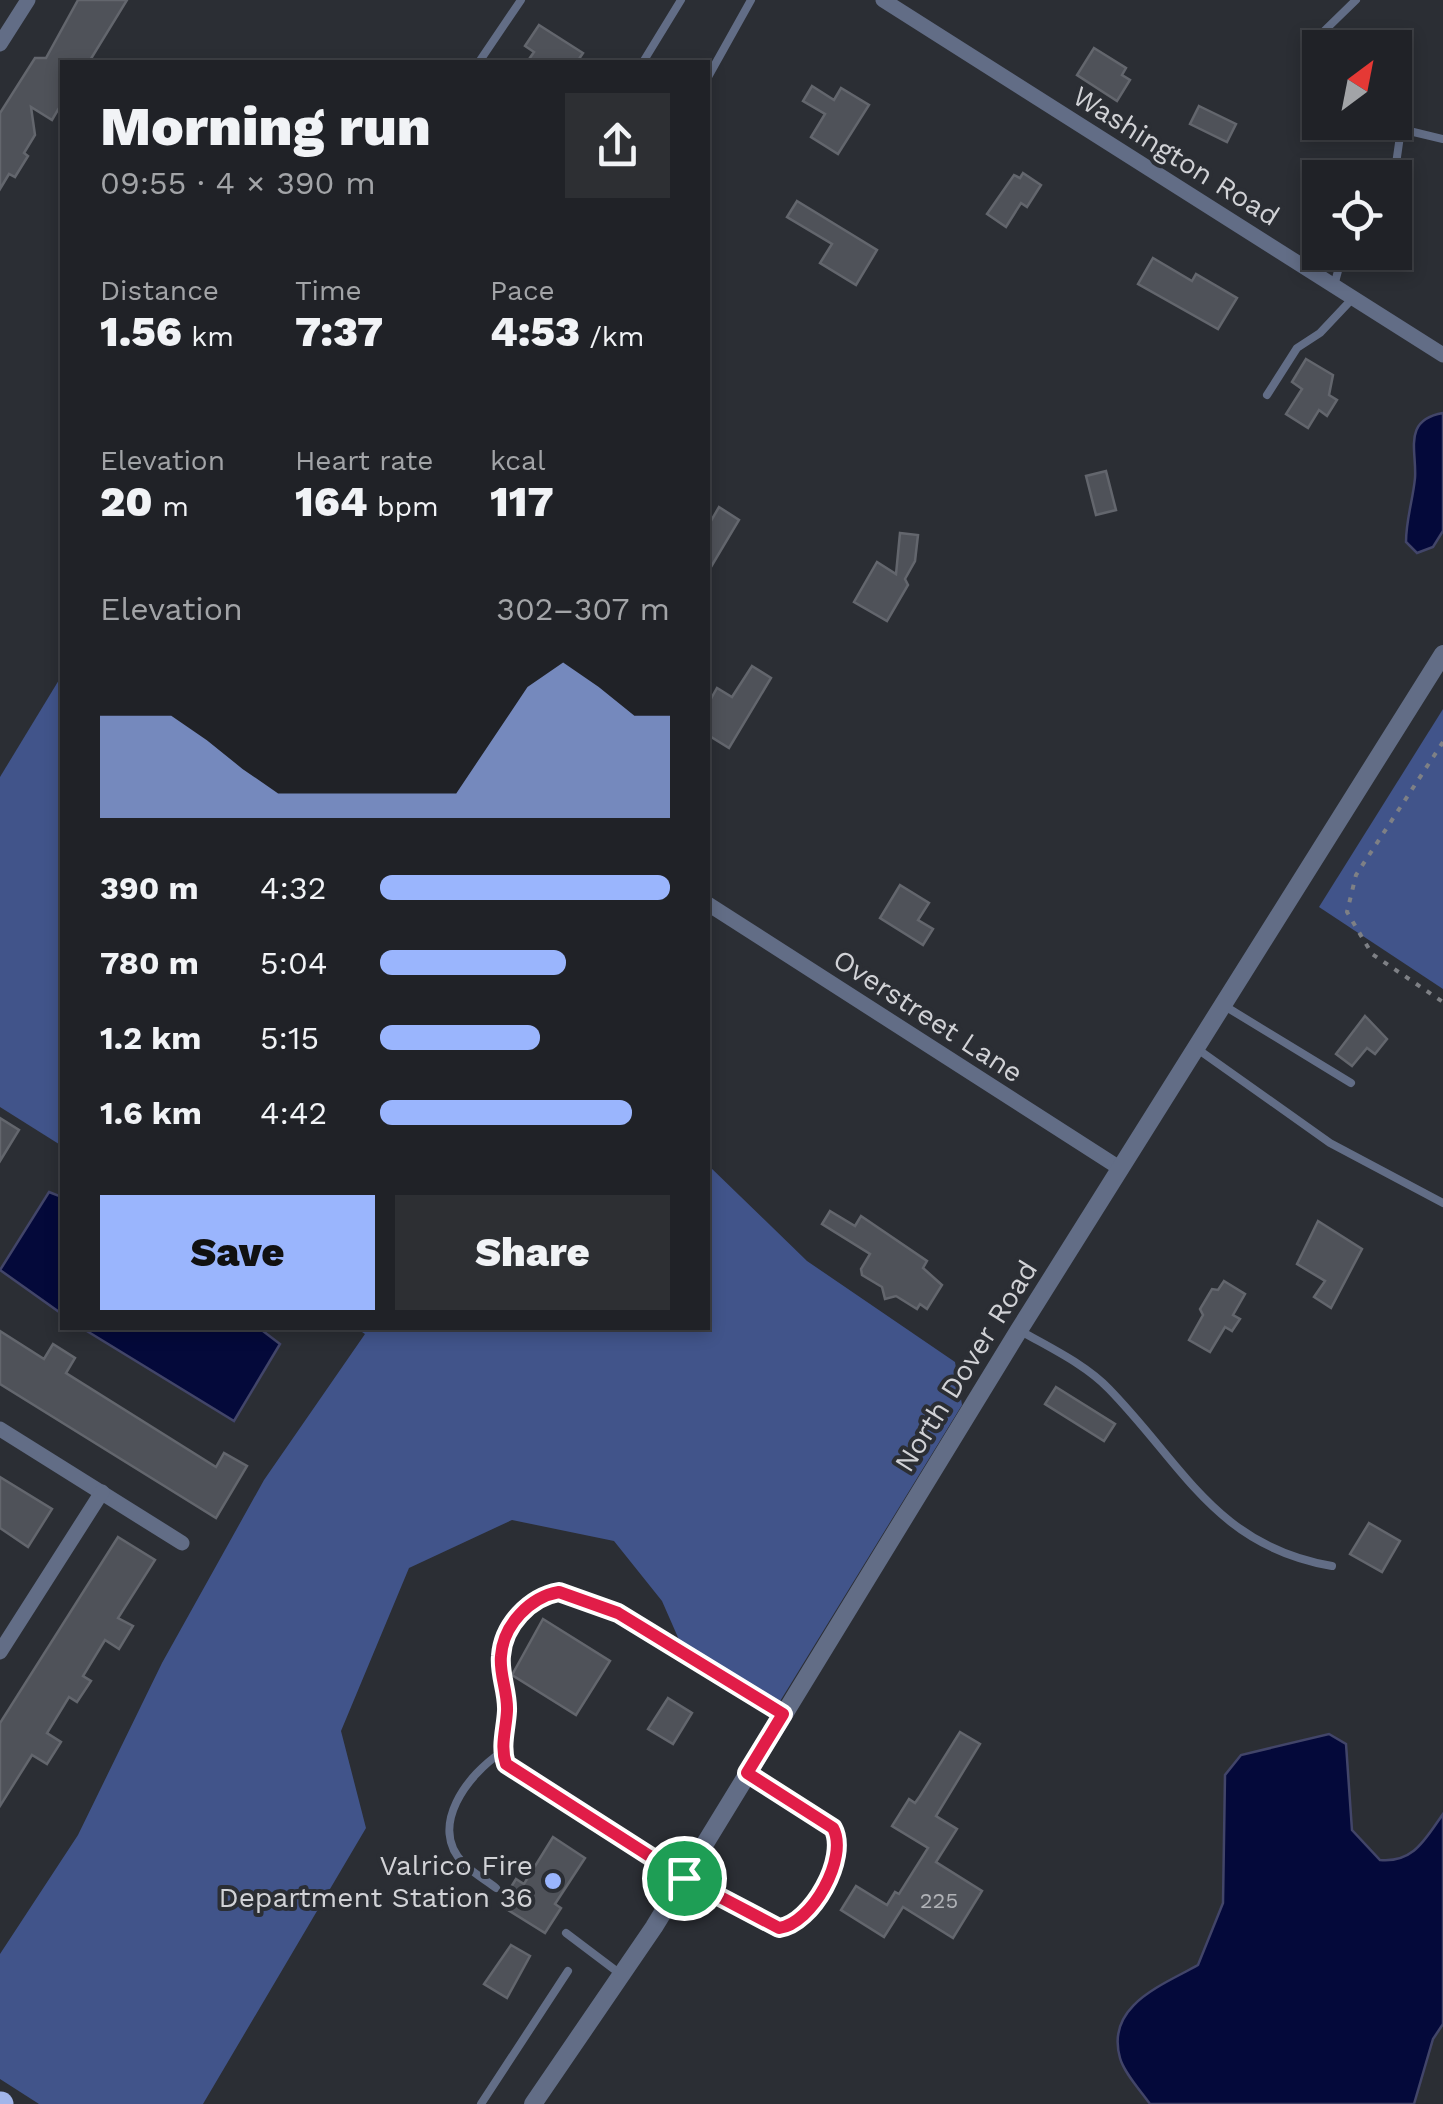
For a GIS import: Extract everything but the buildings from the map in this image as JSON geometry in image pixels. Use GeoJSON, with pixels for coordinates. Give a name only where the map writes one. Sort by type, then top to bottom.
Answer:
{"type":"FeatureCollection","features":[{"type":"Feature","properties":{"kind":"street"},"geometry":{"type":"LineString","coordinates":[[0,44],[28,0]]}},
{"type":"Feature","properties":{"kind":"street","name":"Washington Road"},"geometry":{"type":"LineString","coordinates":[[883,0],[1443,355]]}},
{"type":"Feature","properties":{"kind":"street","name":"North Dover Road"},"geometry":{"type":"LineString","coordinates":[[534,2104],[618,1972],[684,1878],[1019,1330],[1443,654]]}},
{"type":"Feature","properties":{"kind":"street","name":"Overstreet Lane"},"geometry":{"type":"LineString","coordinates":[[710,905],[1121,1169]]}},
{"type":"Feature","properties":{"kind":"street"},"geometry":{"type":"LineString","coordinates":[[0,1429],[182,1542]]}},
{"type":"Feature","properties":{"kind":"street"},"geometry":{"type":"LineString","coordinates":[[0,1652],[102,1492]]}},
{"type":"Feature","properties":{"kind":"lane"},"geometry":{"type":"LineString","coordinates":[[480,60],[521,0]]}},
{"type":"Feature","properties":{"kind":"lane"},"geometry":{"type":"LineString","coordinates":[[644,60],[681,0]]}},
{"type":"Feature","properties":{"kind":"lane"},"geometry":{"type":"LineString","coordinates":[[710,73],[751,0]]}},
{"type":"Feature","properties":{"kind":"lane"},"geometry":{"type":"LineString","coordinates":[[1325,30],[1356,0]]}},
{"type":"Feature","properties":{"kind":"lane"},"geometry":{"type":"LineString","coordinates":[[1412,130],[1443,139]]}},
{"type":"Feature","properties":{"kind":"lane"},"geometry":{"type":"LineString","coordinates":[[1334,286],[1339,270]]}},
{"type":"Feature","properties":{"kind":"lane"},"geometry":{"type":"LineString","coordinates":[[1267,395],[1297,348],[1320,334],[1353,298]]}},
{"type":"Feature","properties":{"kind":"lane"},"geometry":{"type":"LineString","coordinates":[[1224,1005],[1352,1083]]}},
{"type":"Feature","properties":{"kind":"lane"},"geometry":{"type":"LineString","coordinates":[[1196,1048],[1330,1142],[1443,1203]]}},
{"type":"Feature","properties":{"kind":"lane"},"geometry":{"type":"LineString","coordinates":[[1019,1330],[1108,1388],[1188,1483],[1245,1534],[1290,1559],[1332,1566]]}},
{"type":"Feature","properties":{"kind":"lane"},"geometry":{"type":"LineString","coordinates":[[747,1773],[833,1828],[839,1838],[840,1853],[804,1916],[779,1928],[684,1878],[515,1772],[502,1752],[507,1700],[500,1656],[515,1620],[538,1596],[559,1592],[618,1613],[783,1714]]}},
{"type":"Feature","properties":{"kind":"lane"},"geometry":{"type":"LineString","coordinates":[[496,1888],[462,1863],[449,1838],[451,1817],[461,1793],[484,1764],[502,1752]]}},
{"type":"Feature","properties":{"kind":"lane"},"geometry":{"type":"LineString","coordinates":[[566,1933],[618,1972]]}},
{"type":"Feature","properties":{"kind":"lane"},"geometry":{"type":"LineString","coordinates":[[481,2104],[568,1971]]}},
{"type":"Feature","properties":{"kind":"path"},"geometry":{"type":"LineString","coordinates":[[1443,742],[1356,875],[1347,912],[1372,954],[1443,1002]]}},
{"type":"Feature","properties":{"kind":"shaded area"},"geometry":{"type":"Polygon","coordinates":[[[1443,413],[1443,531],[1433,547],[1417,553],[1406,542],[1415,478],[1414,438],[1422,422],[1443,413]]]}},
{"type":"Feature","properties":{"kind":"shaded area"},"geometry":{"type":"Polygon","coordinates":[[[60,678],[60,1145],[0,1107],[0,777],[60,678]]]}},
{"type":"Feature","properties":{"kind":"shaded area"},"geometry":{"type":"Polygon","coordinates":[[[1443,709],[1443,989],[1319,907],[1443,709]]]}},
{"type":"Feature","properties":{"kind":"shaded area"},"geometry":{"type":"Polygon","coordinates":[[[710,1167],[807,1261],[955,1362],[962,1405],[779,1703],[680,1642],[662,1601],[614,1541],[512,1520],[409,1568],[341,1731],[366,1828],[203,2104],[39,2104],[0,2079],[0,1954],[78,1835],[162,1663],[264,1480],[365,1334],[359,1330],[710,1330],[710,1167]]]}},
{"type":"Feature","properties":{"kind":"shaded area"},"geometry":{"type":"Polygon","coordinates":[[[49,1192],[60,1196],[60,1313],[0,1270],[49,1192]]]}},
{"type":"Feature","properties":{"kind":"shaded area"},"geometry":{"type":"Polygon","coordinates":[[[85,1330],[262,1330],[280,1344],[234,1421],[85,1330]]]}},
{"type":"Feature","properties":{"kind":"shaded area"},"geometry":{"type":"Polygon","coordinates":[[[1329,1734],[1346,1744],[1352,1830],[1380,1860],[1402,1858],[1410,1853],[1443,1814],[1443,2024],[1433,2039],[1414,2104],[1150,2104],[1122,2064],[1118,2040],[1121,2024],[1140,1999],[1198,1965],[1223,1903],[1225,1775],[1241,1755],[1329,1734]]]}},
{"type":"Feature","properties":{"kind":"place","name":"Valrico Fire Department Station 36"},"geometry":{"type":"Point","coordinates":[553,1881]}},
{"type":"Feature","properties":{"kind":"route"},"geometry":{"type":"LineString","coordinates":[[559,1592],[618,1613],[783,1714],[747,1773],[833,1828],[839,1838],[840,1853],[818,1895],[804,1916],[779,1928],[684,1878],[506,1764],[502,1752],[507,1690],[500,1656],[515,1620],[538,1596],[559,1592]]}}]}
